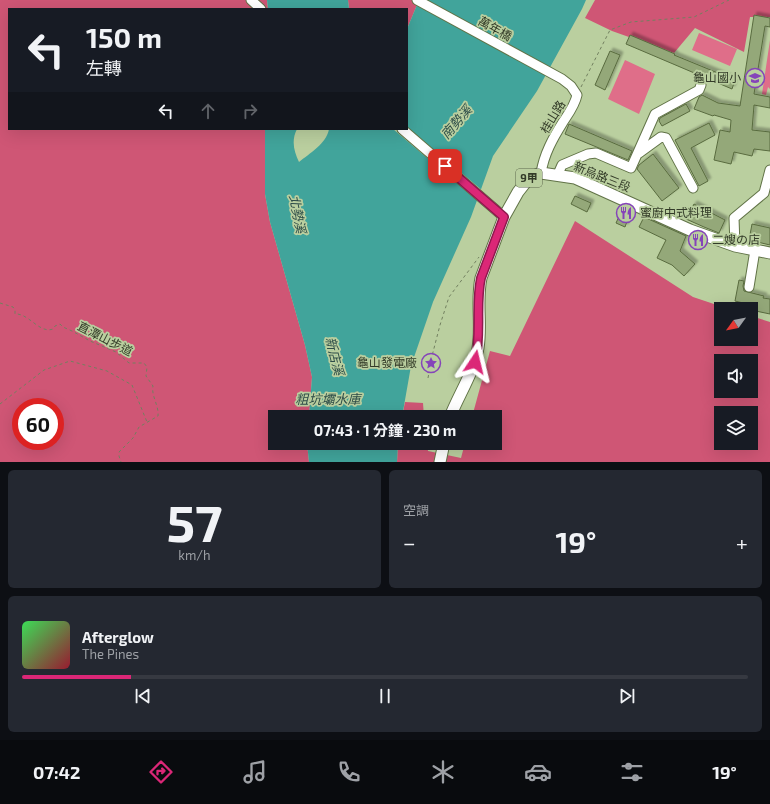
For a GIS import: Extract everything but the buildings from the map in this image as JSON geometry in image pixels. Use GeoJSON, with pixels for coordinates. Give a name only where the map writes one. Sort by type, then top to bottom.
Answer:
{"type":"FeatureCollection","features":[{"type":"Feature","properties":{"kind":"main road","name":"新烏路三段"},"geometry":{"type":"LineString","coordinates":[[541,173],[558,174],[575,178],[690,230],[735,246],[770,252]]}},
{"type":"Feature","properties":{"kind":"main road","name":"9甲"},"geometry":{"type":"LineString","coordinates":[[453,410],[475,362],[479,347],[479,288],[481,278],[504,217],[518,192],[528,178],[541,173]]}},
{"type":"Feature","properties":{"kind":"main road"},"geometry":{"type":"LineString","coordinates":[[440,462],[443,450]]}},
{"type":"Feature","properties":{"kind":"street"},"geometry":{"type":"LineString","coordinates":[[251,0],[260,8]]}},
{"type":"Feature","properties":{"kind":"street","name":"萬年橋"},"geometry":{"type":"LineString","coordinates":[[417,0],[562,79]]}},
{"type":"Feature","properties":{"kind":"street","name":"桂山路"},"geometry":{"type":"LineString","coordinates":[[541,173],[543,159],[556,134],[575,104],[577,94],[571,86],[562,79]]}},
{"type":"Feature","properties":{"kind":"street"},"geometry":{"type":"LineString","coordinates":[[558,174],[562,165],[588,154],[596,153],[632,168],[655,114],[699,90],[701,85]]}},
{"type":"Feature","properties":{"kind":"street"},"geometry":{"type":"LineString","coordinates":[[403,130],[504,217]]}},
{"type":"Feature","properties":{"kind":"street"},"geometry":{"type":"LineString","coordinates":[[638,154],[661,137],[666,138],[693,188]]}},
{"type":"Feature","properties":{"kind":"street"},"geometry":{"type":"LineString","coordinates":[[735,246],[734,218],[764,193],[770,170]]}},
{"type":"Feature","properties":{"kind":"street"},"geometry":{"type":"LineString","coordinates":[[749,287],[755,250]]}},
{"type":"Feature","properties":{"kind":"path"},"geometry":{"type":"LineString","coordinates":[[577,94],[610,30],[630,22],[694,17],[729,0]]}},
{"type":"Feature","properties":{"kind":"path"},"geometry":{"type":"LineString","coordinates":[[428,378],[440,325],[449,297],[482,253]]}},
{"type":"Feature","properties":{"kind":"path","name":"直潭山步道"},"geometry":{"type":"LineString","coordinates":[[0,303],[13,307],[16,310],[15,314],[21,314],[40,327],[50,331],[55,326],[60,324],[90,341],[116,352],[129,362],[144,363],[147,367],[146,376],[153,386],[152,392],[158,410],[158,416],[140,427],[133,438],[119,452],[121,462]]}},
{"type":"Feature","properties":{"kind":"path"},"geometry":{"type":"LineString","coordinates":[[0,404],[44,370],[70,361],[107,371],[132,385],[148,422]]}},
{"type":"Feature","properties":{"kind":"shaded area"},"geometry":{"type":"Polygon","coordinates":[[[0,0],[267,0],[268,8],[8,8],[8,130],[265,130],[265,194],[270,222],[305,345],[312,377],[310,410],[268,410],[268,450],[308,450],[309,462],[0,462],[0,0]]]}},
{"type":"Feature","properties":{"kind":"shaded area"},"geometry":{"type":"Polygon","coordinates":[[[348,0],[419,0],[408,27],[408,8],[349,8],[348,0]]]}},
{"type":"Feature","properties":{"kind":"shaded area"},"geometry":{"type":"Polygon","coordinates":[[[595,0],[770,0],[770,17],[750,17],[744,52],[695,28],[674,53],[612,31],[585,18],[595,0]]]}},
{"type":"Feature","properties":{"kind":"shaded area"},"geometry":{"type":"Polygon","coordinates":[[[699,33],[737,49],[730,66],[692,50],[699,33]]]}},
{"type":"Feature","properties":{"kind":"shaded area"},"geometry":{"type":"Polygon","coordinates":[[[770,40],[770,89],[768,87],[766,95],[762,94],[770,40]]]}},
{"type":"Feature","properties":{"kind":"shaded area"},"geometry":{"type":"Polygon","coordinates":[[[625,60],[655,74],[639,114],[608,99],[625,60]]]}},
{"type":"Feature","properties":{"kind":"shaded area"},"geometry":{"type":"Polygon","coordinates":[[[575,221],[693,297],[714,304],[714,346],[758,346],[758,318],[770,322],[770,462],[397,462],[398,450],[428,450],[461,458],[463,450],[502,450],[502,410],[474,410],[490,351],[510,356],[575,221]]]}},
{"type":"Feature","properties":{"kind":"shaded area"},"geometry":{"type":"Polygon","coordinates":[[[405,402],[423,403],[424,410],[403,410],[405,402]]]}},
{"type":"Feature","properties":{"kind":"water"},"geometry":{"type":"Polygon","coordinates":[[[267,0],[348,0],[349,8],[268,8],[267,0]]]}},
{"type":"Feature","properties":{"kind":"water"},"geometry":{"type":"Polygon","coordinates":[[[419,0],[586,0],[537,91],[493,156],[471,217],[433,302],[411,366],[403,410],[310,410],[312,377],[305,345],[270,222],[265,194],[265,130],[296,130],[294,138],[294,146],[299,162],[325,139],[329,130],[408,130],[408,27],[419,0]]]}},
{"type":"Feature","properties":{"kind":"water"},"geometry":{"type":"Polygon","coordinates":[[[308,450],[398,450],[397,462],[309,462],[308,450]]]}},
{"type":"Feature","properties":{"kind":"pier"},"geometry":{"type":"Polygon","coordinates":[[[408,128],[483,191],[479,202],[394,130],[408,130],[408,128]]]}},
{"type":"Feature","properties":{"kind":"place","name":"龜山國小"},"geometry":{"type":"Point","coordinates":[755,78]}},
{"type":"Feature","properties":{"kind":"place","name":"蜜廚中式料理"},"geometry":{"type":"Point","coordinates":[626,213]}},
{"type":"Feature","properties":{"kind":"place","name":"二嫂の店"},"geometry":{"type":"Point","coordinates":[698,240]}},
{"type":"Feature","properties":{"kind":"place","name":"龜山發電廠"},"geometry":{"type":"Point","coordinates":[431,363]}},
{"type":"Feature","properties":{"kind":"route"},"geometry":{"type":"LineString","coordinates":[[445,166],[504,217],[481,278],[479,288],[479,347],[475,362]]}},
{"type":"Feature","properties":{"kind":"water label","name":"南勢溪"},"geometry":{"type":"Point","coordinates":[456,122]}},
{"type":"Feature","properties":{"kind":"water label","name":"北勢溪"},"geometry":{"type":"Point","coordinates":[298,214]}},
{"type":"Feature","properties":{"kind":"water label","name":"新店溪"},"geometry":{"type":"Point","coordinates":[335,356]}},
{"type":"Feature","properties":{"kind":"water label","name":"粗坑壩水庫"},"geometry":{"type":"Point","coordinates":[328,399]}}]}
